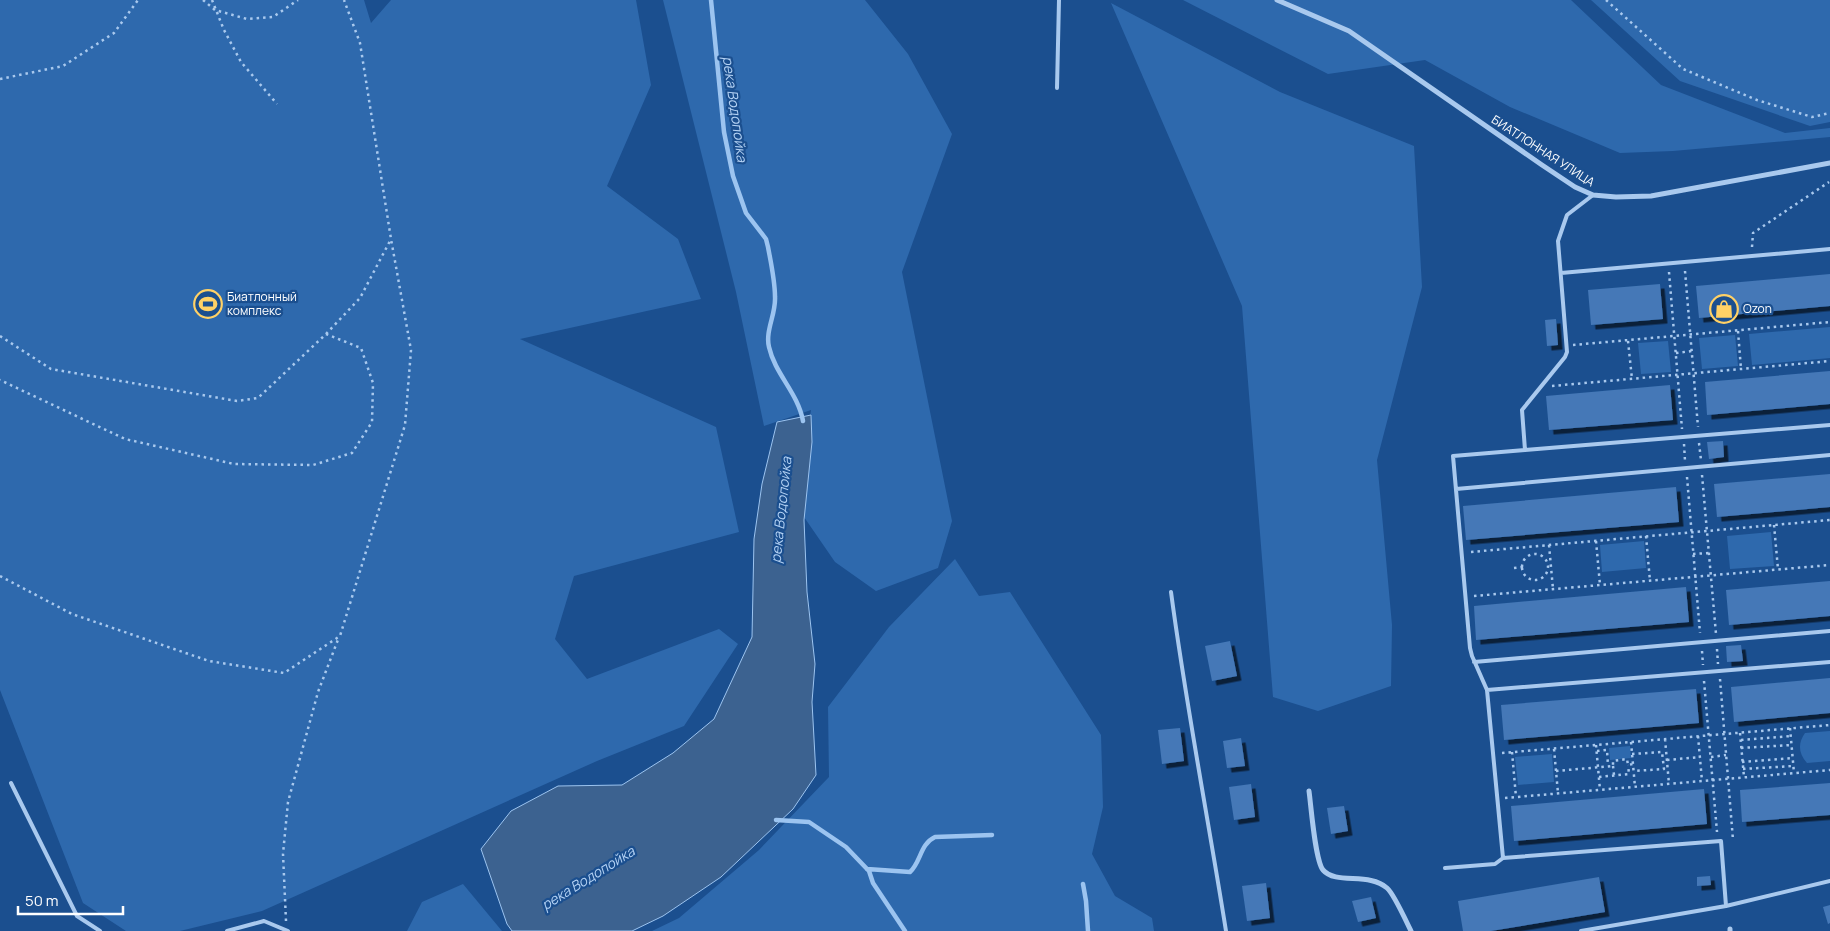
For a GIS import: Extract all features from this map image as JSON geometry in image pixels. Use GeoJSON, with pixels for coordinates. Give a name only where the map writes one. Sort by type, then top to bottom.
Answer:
{"type":"FeatureCollection","features":[{"type":"Feature","properties":{"kind":"street","name":"БИАТЛОННАЯ УЛИЦА"},"geometry":{"type":"LineString","coordinates":[[1277,0],[1349,31],[1542,165],[1575,187],[1593,195],[1616,197],[1652,196],[1830,163]]}},
{"type":"Feature","properties":{"kind":"street"},"geometry":{"type":"LineString","coordinates":[[1309,791],[1318,858],[1322,870],[1334,877],[1376,880],[1389,889],[1411,931]]}},
{"type":"Feature","properties":{"kind":"lane"},"geometry":{"type":"LineString","coordinates":[[1057,88],[1059,0]]}},
{"type":"Feature","properties":{"kind":"lane"},"geometry":{"type":"LineString","coordinates":[[1525,450],[1522,410],[1565,357],[1567,345],[1558,242],[1567,215],[1593,195]]}},
{"type":"Feature","properties":{"kind":"lane"},"geometry":{"type":"LineString","coordinates":[[1561,273],[1830,249]]}},
{"type":"Feature","properties":{"kind":"lane"},"geometry":{"type":"LineString","coordinates":[[1503,858],[1488,690],[1474,662],[1470,648],[1453,456],[1830,425]]}},
{"type":"Feature","properties":{"kind":"lane"},"geometry":{"type":"LineString","coordinates":[[1456,489],[1830,455]]}},
{"type":"Feature","properties":{"kind":"lane"},"geometry":{"type":"LineString","coordinates":[[1172,592],[1189,718],[1226,931]]}},
{"type":"Feature","properties":{"kind":"lane"},"geometry":{"type":"LineString","coordinates":[[1474,662],[1830,631]]}},
{"type":"Feature","properties":{"kind":"lane"},"geometry":{"type":"LineString","coordinates":[[1488,690],[1830,662]]}},
{"type":"Feature","properties":{"kind":"lane"},"geometry":{"type":"LineString","coordinates":[[11,783],[78,916],[100,931]]}},
{"type":"Feature","properties":{"kind":"lane"},"geometry":{"type":"LineString","coordinates":[[1445,868],[1496,864],[1503,858],[1721,841],[1726,906]]}},
{"type":"Feature","properties":{"kind":"lane"},"geometry":{"type":"LineString","coordinates":[[1581,931],[1726,906],[1830,881]]}},
{"type":"Feature","properties":{"kind":"lane"},"geometry":{"type":"LineString","coordinates":[[227,931],[264,921],[287,930]]}},
{"type":"Feature","properties":{"kind":"path"},"geometry":{"type":"LineString","coordinates":[[0,78],[62,66],[114,33],[138,0]]}},
{"type":"Feature","properties":{"kind":"path"},"geometry":{"type":"LineString","coordinates":[[203,0],[215,10],[247,19],[273,17],[298,0]]}},
{"type":"Feature","properties":{"kind":"path"},"geometry":{"type":"LineString","coordinates":[[212,0],[215,10],[241,62],[277,104]]}},
{"type":"Feature","properties":{"kind":"path"},"geometry":{"type":"LineString","coordinates":[[287,930],[284,854],[288,802],[318,692],[340,636],[405,425],[411,350],[391,239],[360,43],[344,0]]}},
{"type":"Feature","properties":{"kind":"path"},"geometry":{"type":"LineString","coordinates":[[1606,0],[1683,69],[1757,100],[1812,117],[1830,113]]}},
{"type":"Feature","properties":{"kind":"path"},"geometry":{"type":"LineString","coordinates":[[1753,256],[1751,236],[1753,233],[1829,182]]}},
{"type":"Feature","properties":{"kind":"path"},"geometry":{"type":"LineString","coordinates":[[0,336],[51,369],[237,401],[258,398],[326,334],[360,298],[391,239]]}},
{"type":"Feature","properties":{"kind":"path"},"geometry":{"type":"LineString","coordinates":[[1684,262],[1733,840]]}},
{"type":"Feature","properties":{"kind":"path"},"geometry":{"type":"LineString","coordinates":[[1668,263],[1718,842]]}},
{"type":"Feature","properties":{"kind":"path"},"geometry":{"type":"LineString","coordinates":[[1567,345],[1830,322]]}},
{"type":"Feature","properties":{"kind":"path"},"geometry":{"type":"LineString","coordinates":[[1738,330],[1741,369]]}},
{"type":"Feature","properties":{"kind":"path"},"geometry":{"type":"LineString","coordinates":[[0,380],[125,439],[234,464],[313,465],[352,453],[372,422],[373,383],[361,348],[326,334]]}},
{"type":"Feature","properties":{"kind":"path"},"geometry":{"type":"LineString","coordinates":[[1628,340],[1632,379]]}},
{"type":"Feature","properties":{"kind":"path"},"geometry":{"type":"LineString","coordinates":[[1676,353],[1692,351]]}},
{"type":"Feature","properties":{"kind":"path"},"geometry":{"type":"LineString","coordinates":[[1540,387],[1830,361]]}},
{"type":"Feature","properties":{"kind":"path"},"geometry":{"type":"LineString","coordinates":[[1462,553],[1830,520]]}},
{"type":"Feature","properties":{"kind":"path"},"geometry":{"type":"LineString","coordinates":[[1774,525],[1778,569]]}},
{"type":"Feature","properties":{"kind":"path"},"geometry":{"type":"LineString","coordinates":[[1646,536],[1650,580]]}},
{"type":"Feature","properties":{"kind":"path"},"geometry":{"type":"LineString","coordinates":[[1596,541],[1600,585]]}},
{"type":"Feature","properties":{"kind":"path"},"geometry":{"type":"LineString","coordinates":[[1549,545],[1553,589]]}},
{"type":"Feature","properties":{"kind":"path"},"geometry":{"type":"LineString","coordinates":[[1693,554],[1709,553]]}},
{"type":"Feature","properties":{"kind":"path"},"geometry":{"type":"LineString","coordinates":[[1534,554],[1544,557],[1550,566],[1545,576],[1536,580],[1527,577],[1523,567],[1526,559],[1534,554]]}},
{"type":"Feature","properties":{"kind":"path"},"geometry":{"type":"LineString","coordinates":[[1466,597],[1830,565]]}},
{"type":"Feature","properties":{"kind":"path"},"geometry":{"type":"LineString","coordinates":[[1514,568],[1523,567]]}},
{"type":"Feature","properties":{"kind":"path"},"geometry":{"type":"LineString","coordinates":[[0,576],[72,614],[209,661],[284,673],[340,636]]}},
{"type":"Feature","properties":{"kind":"path"},"geometry":{"type":"LineString","coordinates":[[1493,754],[1830,725]]}},
{"type":"Feature","properties":{"kind":"path"},"geometry":{"type":"LineString","coordinates":[[1790,728],[1794,773]]}},
{"type":"Feature","properties":{"kind":"path"},"geometry":{"type":"LineString","coordinates":[[1740,733],[1744,778]]}},
{"type":"Feature","properties":{"kind":"path"},"geometry":{"type":"LineString","coordinates":[[1698,736],[1702,781]]}},
{"type":"Feature","properties":{"kind":"path"},"geometry":{"type":"LineString","coordinates":[[1741,740],[1791,736]]}},
{"type":"Feature","properties":{"kind":"path"},"geometry":{"type":"LineString","coordinates":[[1634,771],[1664,769],[1665,739]]}},
{"type":"Feature","properties":{"kind":"path"},"geometry":{"type":"LineString","coordinates":[[1631,742],[1635,787]]}},
{"type":"Feature","properties":{"kind":"path"},"geometry":{"type":"LineString","coordinates":[[1742,748],[1792,744]]}},
{"type":"Feature","properties":{"kind":"path"},"geometry":{"type":"LineString","coordinates":[[1596,745],[1600,790]]}},
{"type":"Feature","properties":{"kind":"path"},"geometry":{"type":"LineString","coordinates":[[1554,748],[1558,793]]}},
{"type":"Feature","properties":{"kind":"path"},"geometry":{"type":"LineString","coordinates":[[1596,751],[1607,750],[1608,766]]}},
{"type":"Feature","properties":{"kind":"path"},"geometry":{"type":"LineString","coordinates":[[1512,752],[1516,797]]}},
{"type":"Feature","properties":{"kind":"path"},"geometry":{"type":"LineString","coordinates":[[1632,754],[1662,752],[1669,784]]}},
{"type":"Feature","properties":{"kind":"path"},"geometry":{"type":"LineString","coordinates":[[1711,757],[1726,755]]}},
{"type":"Feature","properties":{"kind":"path"},"geometry":{"type":"LineString","coordinates":[[1665,760],[1700,757]]}},
{"type":"Feature","properties":{"kind":"path"},"geometry":{"type":"LineString","coordinates":[[1742,762],[1793,758]]}},
{"type":"Feature","properties":{"kind":"path"},"geometry":{"type":"LineString","coordinates":[[1599,777],[1628,774],[1628,760],[1613,761],[1614,775]]}},
{"type":"Feature","properties":{"kind":"path"},"geometry":{"type":"LineString","coordinates":[[1628,764],[1633,764]]}},
{"type":"Feature","properties":{"kind":"path"},"geometry":{"type":"LineString","coordinates":[[1556,771],[1613,766]]}},
{"type":"Feature","properties":{"kind":"path"},"geometry":{"type":"LineString","coordinates":[[1743,769],[1793,766]]}},
{"type":"Feature","properties":{"kind":"path"},"geometry":{"type":"LineString","coordinates":[[1497,799],[1830,770]]}},
{"type":"Feature","properties":{"kind":"shaded area"},"geometry":{"type":"Polygon","coordinates":[[[0,0],[364,0],[371,23],[391,0],[636,0],[651,85],[607,186],[678,239],[701,299],[520,339],[716,427],[739,532],[574,576],[555,639],[587,679],[719,629],[738,644],[684,726],[597,761],[262,911],[180,931],[126,931],[83,903],[0,690],[0,0]]]}},
{"type":"Feature","properties":{"kind":"shaded area"},"geometry":{"type":"Polygon","coordinates":[[[663,0],[865,0],[908,54],[952,134],[902,272],[952,521],[938,568],[876,591],[835,562],[804,517],[802,473],[811,410],[764,426],[736,292],[663,0]]]}},
{"type":"Feature","properties":{"kind":"shaded area"},"geometry":{"type":"Polygon","coordinates":[[[1183,0],[1571,0],[1661,85],[1785,133],[1830,128],[1830,137],[1673,151],[1620,153],[1510,107],[1425,60],[1328,74],[1183,0]]]}},
{"type":"Feature","properties":{"kind":"shaded area"},"geometry":{"type":"Polygon","coordinates":[[[1591,0],[1830,0],[1830,122],[1810,126],[1680,81],[1591,0]]]}},
{"type":"Feature","properties":{"kind":"shaded area"},"geometry":{"type":"Polygon","coordinates":[[[1111,3],[1280,92],[1414,146],[1422,287],[1377,460],[1392,625],[1391,686],[1318,711],[1273,697],[1242,306],[1111,3]]]}},
{"type":"Feature","properties":{"kind":"shaded area"},"geometry":{"type":"Polygon","coordinates":[[[1830,327],[1830,358],[1752,365],[1749,334],[1830,327]]]}},
{"type":"Feature","properties":{"kind":"shaded area"},"geometry":{"type":"Polygon","coordinates":[[[1735,335],[1738,366],[1702,369],[1699,338],[1735,335]]]}},
{"type":"Feature","properties":{"kind":"shaded area"},"geometry":{"type":"Polygon","coordinates":[[[1668,341],[1671,372],[1641,374],[1638,343],[1668,341]]]}},
{"type":"Feature","properties":{"kind":"shaded area"},"geometry":{"type":"Polygon","coordinates":[[[1771,532],[1774,566],[1730,569],[1727,536],[1771,532]]]}},
{"type":"Feature","properties":{"kind":"shaded area"},"geometry":{"type":"Polygon","coordinates":[[[1644,541],[1646,568],[1602,572],[1600,545],[1644,541]]]}},
{"type":"Feature","properties":{"kind":"shaded area"},"geometry":{"type":"Polygon","coordinates":[[[955,559],[979,596],[1010,592],[1101,735],[1103,807],[1092,854],[1115,896],[1152,918],[1154,931],[652,931],[679,918],[759,850],[829,777],[828,707],[889,627],[955,559]]]}},
{"type":"Feature","properties":{"kind":"shaded area"},"geometry":{"type":"Polygon","coordinates":[[[1830,731],[1830,761],[1807,763],[1802,756],[1800,748],[1801,740],[1805,733],[1830,731]]]}},
{"type":"Feature","properties":{"kind":"shaded area"},"geometry":{"type":"Polygon","coordinates":[[[1630,746],[1631,758],[1610,760],[1609,748],[1630,746]]]}},
{"type":"Feature","properties":{"kind":"shaded area"},"geometry":{"type":"Polygon","coordinates":[[[1552,754],[1554,782],[1518,785],[1515,757],[1552,754]]]}},
{"type":"Feature","properties":{"kind":"shaded area"},"geometry":{"type":"Polygon","coordinates":[[[463,884],[502,931],[407,931],[422,902],[463,884]]]}},
{"type":"Feature","properties":{"kind":"water"},"geometry":{"type":"Polygon","coordinates":[[[811,415],[812,442],[804,520],[807,592],[815,664],[812,702],[816,775],[793,809],[721,877],[663,916],[632,931],[512,931],[507,924],[481,849],[511,811],[558,786],[622,785],[673,753],[714,719],[752,637],[754,539],[762,484],[777,422],[811,415]]]}},
{"type":"Feature","properties":{"kind":"building"},"geometry":{"type":"Polygon","coordinates":[[[1830,274],[1830,306],[1699,318],[1696,286],[1830,274]]]}},
{"type":"Feature","properties":{"kind":"building"},"geometry":{"type":"Polygon","coordinates":[[[1660,284],[1663,319],[1591,325],[1588,290],[1660,284]]]}},
{"type":"Feature","properties":{"kind":"building"},"geometry":{"type":"Polygon","coordinates":[[[1556,319],[1558,345],[1547,346],[1545,320],[1556,319]]]}},
{"type":"Feature","properties":{"kind":"building"},"geometry":{"type":"Polygon","coordinates":[[[1830,371],[1830,404],[1707,415],[1705,382],[1830,371]]]}},
{"type":"Feature","properties":{"kind":"building"},"geometry":{"type":"Polygon","coordinates":[[[1670,385],[1673,420],[1549,430],[1546,396],[1670,385]]]}},
{"type":"Feature","properties":{"kind":"building"},"geometry":{"type":"Polygon","coordinates":[[[1723,441],[1724,457],[1709,459],[1707,442],[1723,441]]]}},
{"type":"Feature","properties":{"kind":"building"},"geometry":{"type":"Polygon","coordinates":[[[1830,474],[1830,507],[1717,517],[1714,484],[1830,474]]]}},
{"type":"Feature","properties":{"kind":"building"},"geometry":{"type":"Polygon","coordinates":[[[1676,487],[1679,522],[1466,540],[1463,506],[1676,487]]]}},
{"type":"Feature","properties":{"kind":"building"},"geometry":{"type":"Polygon","coordinates":[[[1830,581],[1830,616],[1729,625],[1726,590],[1830,581]]]}},
{"type":"Feature","properties":{"kind":"building"},"geometry":{"type":"Polygon","coordinates":[[[1686,587],[1689,622],[1476,640],[1474,606],[1686,587]]]}},
{"type":"Feature","properties":{"kind":"building"},"geometry":{"type":"Polygon","coordinates":[[[1230,641],[1237,676],[1212,681],[1205,646],[1230,641]]]}},
{"type":"Feature","properties":{"kind":"building"},"geometry":{"type":"Polygon","coordinates":[[[1741,645],[1743,661],[1727,662],[1726,646],[1741,645]]]}},
{"type":"Feature","properties":{"kind":"building"},"geometry":{"type":"Polygon","coordinates":[[[1830,678],[1830,713],[1734,722],[1731,687],[1830,678]]]}},
{"type":"Feature","properties":{"kind":"building"},"geometry":{"type":"Polygon","coordinates":[[[1696,689],[1699,723],[1504,740],[1501,705],[1696,689]]]}},
{"type":"Feature","properties":{"kind":"building"},"geometry":{"type":"Polygon","coordinates":[[[1180,728],[1184,761],[1162,764],[1158,730],[1180,728]]]}},
{"type":"Feature","properties":{"kind":"building"},"geometry":{"type":"Polygon","coordinates":[[[1241,738],[1245,766],[1227,768],[1223,741],[1241,738]]]}},
{"type":"Feature","properties":{"kind":"building"},"geometry":{"type":"Polygon","coordinates":[[[1830,783],[1830,815],[1742,822],[1740,790],[1830,783]]]}},
{"type":"Feature","properties":{"kind":"building"},"geometry":{"type":"Polygon","coordinates":[[[1251,784],[1255,817],[1234,820],[1229,787],[1251,784]]]}},
{"type":"Feature","properties":{"kind":"building"},"geometry":{"type":"Polygon","coordinates":[[[1704,789],[1707,824],[1514,841],[1511,806],[1704,789]]]}},
{"type":"Feature","properties":{"kind":"building"},"geometry":{"type":"Polygon","coordinates":[[[1344,806],[1348,831],[1331,834],[1327,808],[1344,806]]]}},
{"type":"Feature","properties":{"kind":"building"},"geometry":{"type":"Polygon","coordinates":[[[1710,876],[1711,885],[1697,886],[1697,877],[1710,876]]]}},
{"type":"Feature","properties":{"kind":"building"},"geometry":{"type":"Polygon","coordinates":[[[1599,877],[1605,912],[1491,931],[1463,931],[1458,901],[1599,877]]]}},
{"type":"Feature","properties":{"kind":"building"},"geometry":{"type":"Polygon","coordinates":[[[1266,883],[1270,918],[1247,921],[1242,886],[1266,883]]]}},
{"type":"Feature","properties":{"kind":"building"},"geometry":{"type":"Polygon","coordinates":[[[1371,897],[1376,918],[1358,922],[1352,901],[1371,897]]]}},
{"type":"Feature","properties":{"kind":"building"},"geometry":{"type":"Polygon","coordinates":[[[1830,905],[1830,923],[1828,924],[1823,907],[1830,905]]]}},
{"type":"Feature","properties":{"kind":"waterway","name":"река Водопойка"},"geometry":{"type":"LineString","coordinates":[[711,0],[724,132],[733,176],[746,213],[766,239],[773,272],[775,303],[768,335],[769,347],[776,366],[796,401],[803,421]]}},
{"type":"Feature","properties":{"kind":"waterway"},"geometry":{"type":"LineString","coordinates":[[776,820],[809,822],[846,847],[869,871],[873,883],[905,931]]}},
{"type":"Feature","properties":{"kind":"waterway"},"geometry":{"type":"LineString","coordinates":[[867,869],[910,872],[926,844],[935,837],[992,835]]}},
{"type":"Feature","properties":{"kind":"waterway"},"geometry":{"type":"LineString","coordinates":[[1083,884],[1088,931]]}},
{"type":"Feature","properties":{"kind":"place","name":"Биатлонный комплекс"},"geometry":{"type":"Point","coordinates":[208,304]}},
{"type":"Feature","properties":{"kind":"place","name":"Ozon"},"geometry":{"type":"Point","coordinates":[1724,309]}}]}
